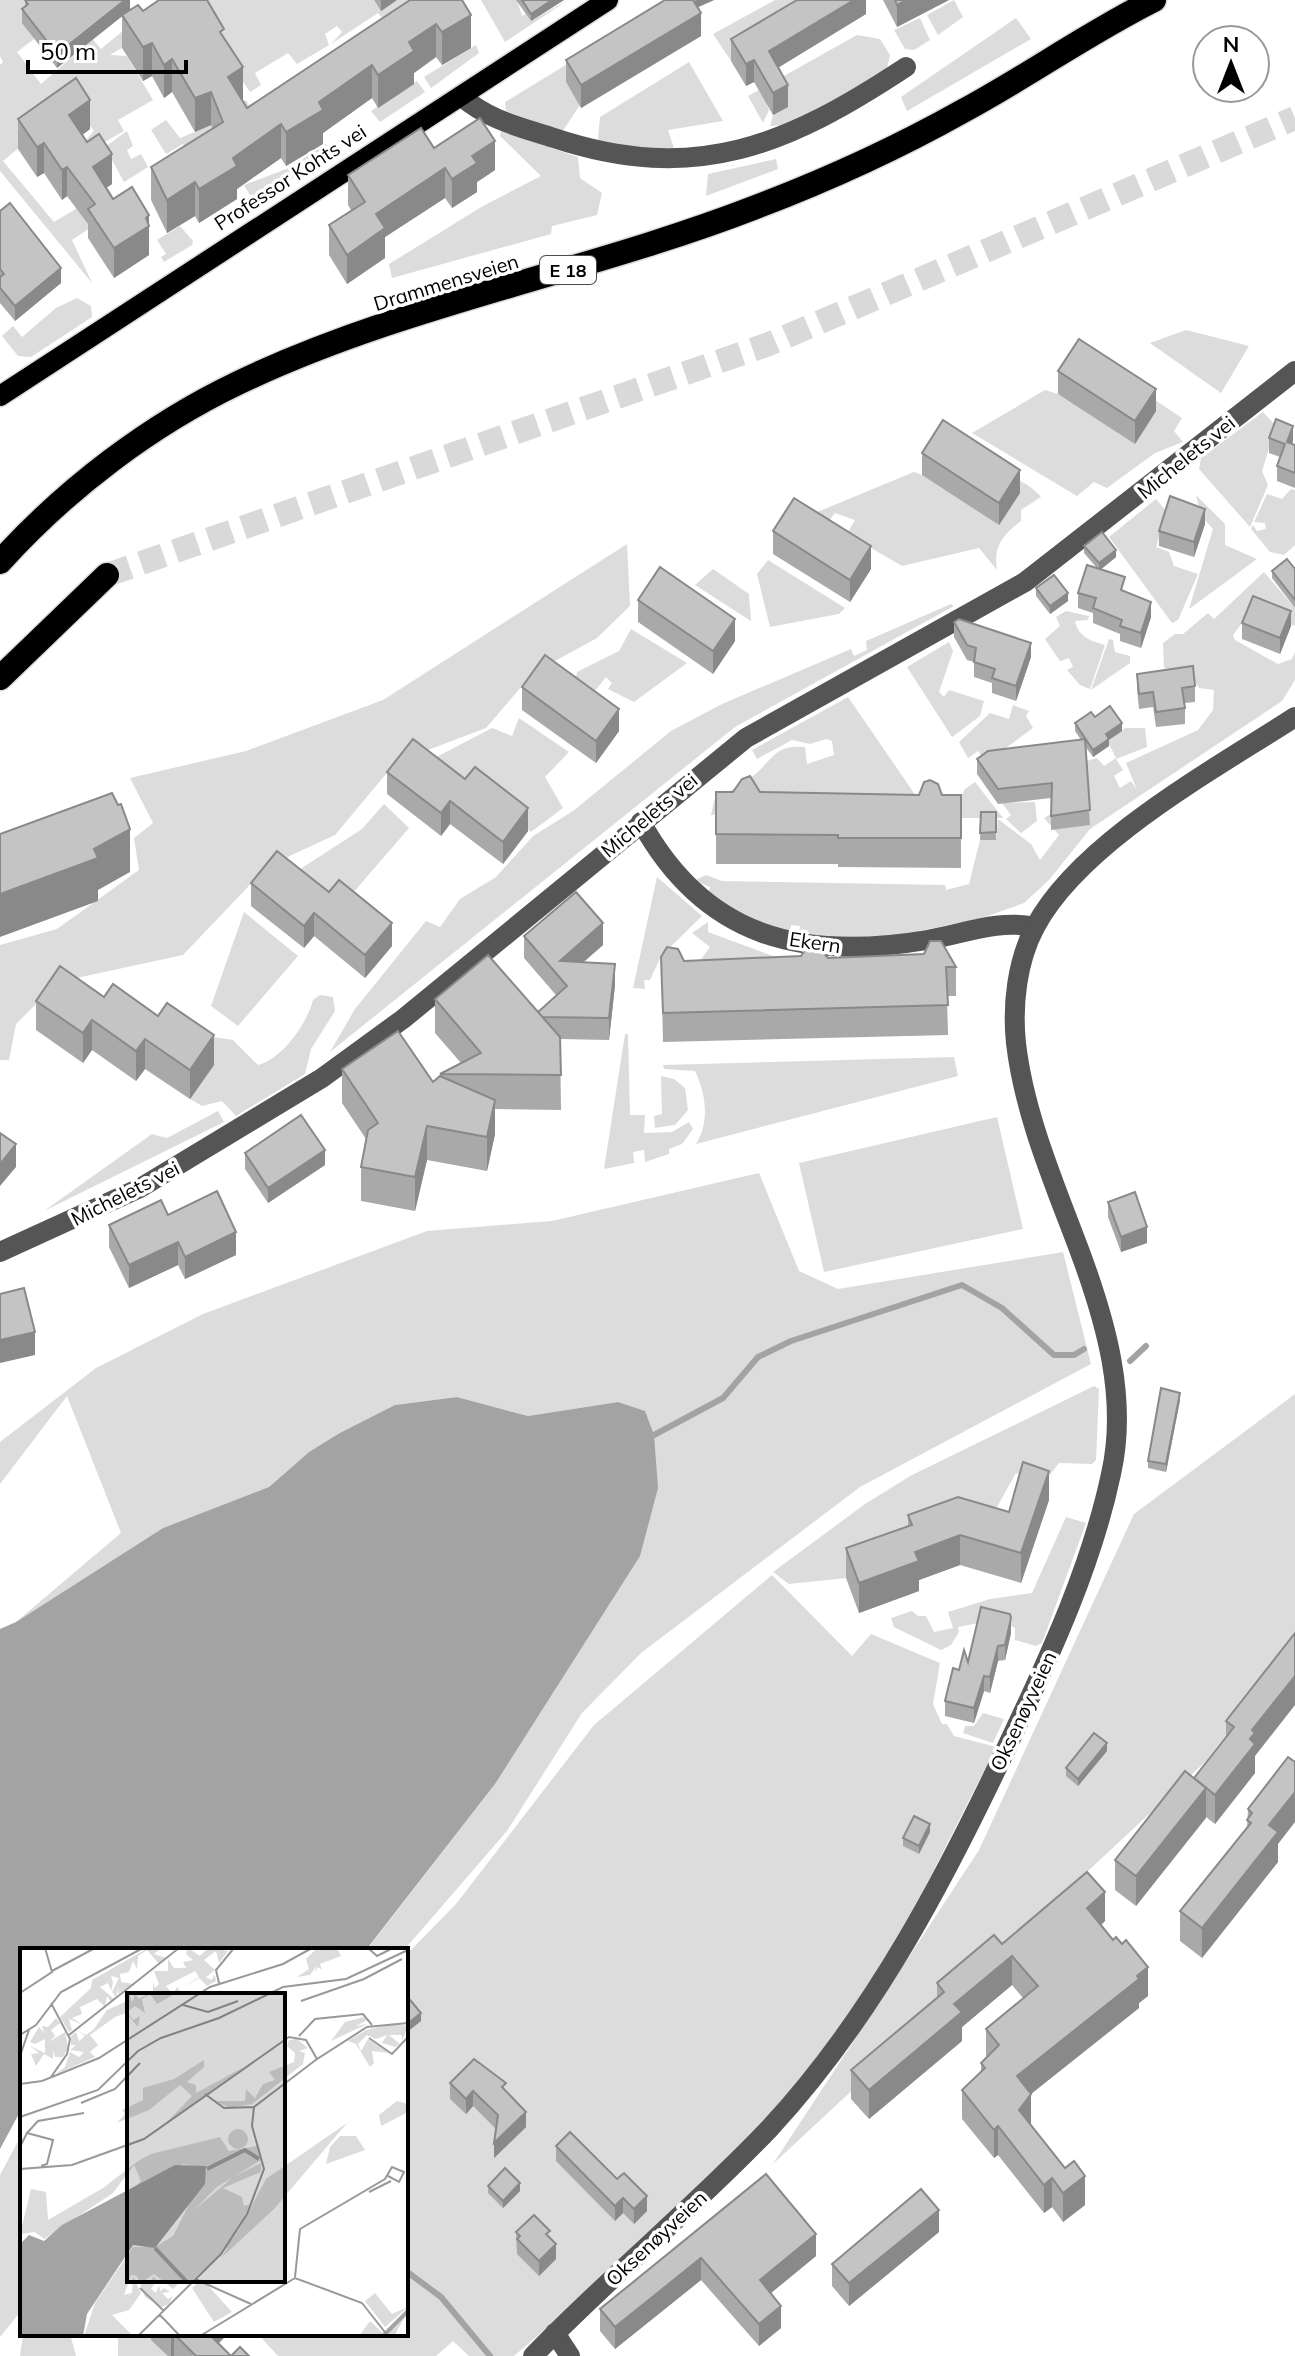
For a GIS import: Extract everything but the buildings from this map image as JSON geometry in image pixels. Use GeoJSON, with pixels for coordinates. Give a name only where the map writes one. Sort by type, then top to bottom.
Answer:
{"type":"FeatureCollection","features":[{"type":"Feature","properties":{"kind":"highway","name":"Drammensveien"},"geometry":{"type":"LineString","coordinates":[[0,562],[23,536],[96,473],[189,409],[235,384],[330,343],[677,234],[807,186],[950,118],[1090,34],[1154,0]]}},
{"type":"Feature","properties":{"kind":"highway"},"geometry":{"type":"LineString","coordinates":[[0,678],[107,575]]}},
{"type":"Feature","properties":{"kind":"main road","name":"Professor Kohts vei"},"geometry":{"type":"LineString","coordinates":[[0,396],[608,0]]}},
{"type":"Feature","properties":{"kind":"street"},"geometry":{"type":"LineString","coordinates":[[461,96],[490,117],[576,146],[615,156],[667,160],[722,154],[767,143],[815,124],[906,67]]}},
{"type":"Feature","properties":{"kind":"street","name":"Michelets vei"},"geometry":{"type":"LineString","coordinates":[[0,1252],[140,1188],[322,1078],[403,1019],[641,822],[758,730],[1025,582],[1295,371]]}},
{"type":"Feature","properties":{"kind":"street","name":"Oksenøyveien"},"geometry":{"type":"LineString","coordinates":[[533,2356],[769,2129],[818,2072],[920,1918],[982,1801],[1052,1651],[1102,1511],[1117,1433],[1113,1364],[1096,1296],[1022,1082],[1014,1012],[1018,977],[1035,927],[1084,866],[1160,805],[1295,717]]}},
{"type":"Feature","properties":{"kind":"street","name":"Ekern"},"geometry":{"type":"LineString","coordinates":[[641,822],[655,848],[691,893],[758,931],[794,942],[838,948],[885,947],[996,924],[1016,923],[1035,927]]}},
{"type":"Feature","properties":{"kind":"street"},"geometry":{"type":"LineString","coordinates":[[555,2333],[570,2356]]}},
{"type":"Feature","properties":{"kind":"shaded area"},"geometry":{"type":"Polygon","coordinates":[[[0,0],[29,0],[24,5],[29,11],[34,39],[17,52],[41,84],[80,50],[56,18],[67,9],[101,49],[160,0],[374,0],[381,10],[397,0],[408,0],[382,18],[378,13],[331,44],[342,32],[337,26],[325,34],[329,45],[297,64],[288,53],[255,73],[261,85],[250,92],[191,7],[110,55],[127,56],[153,100],[118,120],[124,131],[91,150],[85,141],[94,131],[72,103],[3,161],[54,222],[109,189],[119,209],[72,240],[92,283],[0,171],[0,65],[3,62],[0,56],[0,0]]]}},
{"type":"Feature","properties":{"kind":"shaded area"},"geometry":{"type":"Polygon","coordinates":[[[481,0],[517,0],[522,16],[526,14],[531,21],[568,0],[505,42],[481,0]]]}},
{"type":"Feature","properties":{"kind":"shaded area"},"geometry":{"type":"Polygon","coordinates":[[[672,0],[694,9],[702,24],[566,82],[580,105],[562,132],[506,111],[505,102],[672,0]]]}},
{"type":"Feature","properties":{"kind":"shaded area"},"geometry":{"type":"Polygon","coordinates":[[[775,0],[833,0],[731,61],[713,34],[775,0]]]}},
{"type":"Feature","properties":{"kind":"shaded area"},"geometry":{"type":"Polygon","coordinates":[[[954,0],[963,17],[938,35],[927,15],[954,0]]]}},
{"type":"Feature","properties":{"kind":"shaded area"},"geometry":{"type":"Polygon","coordinates":[[[920,18],[930,40],[914,50],[905,49],[894,30],[920,18]]]}},
{"type":"Feature","properties":{"kind":"shaded area"},"geometry":{"type":"Polygon","coordinates":[[[1016,18],[1031,39],[907,111],[901,97],[1016,18]]]}},
{"type":"Feature","properties":{"kind":"shaded area"},"geometry":{"type":"Polygon","coordinates":[[[857,35],[880,39],[890,55],[887,69],[830,104],[783,125],[770,126],[773,115],[788,107],[767,105],[769,110],[763,123],[748,96],[857,35]]]}},
{"type":"Feature","properties":{"kind":"shaded area"},"geometry":{"type":"Polygon","coordinates":[[[476,45],[479,53],[431,88],[424,77],[476,45]]]}},
{"type":"Feature","properties":{"kind":"shaded area"},"geometry":{"type":"Polygon","coordinates":[[[689,62],[723,121],[668,130],[674,148],[636,149],[602,143],[598,139],[600,117],[689,62]]]}},
{"type":"Feature","properties":{"kind":"shaded area"},"geometry":{"type":"Polygon","coordinates":[[[417,81],[425,92],[380,122],[371,111],[417,81]]]}},
{"type":"Feature","properties":{"kind":"shaded area"},"geometry":{"type":"Polygon","coordinates":[[[246,100],[253,112],[189,154],[183,144],[166,154],[151,130],[166,120],[180,138],[202,129],[246,100]]]}},
{"type":"Feature","properties":{"kind":"shaded area"},"geometry":{"type":"Polygon","coordinates":[[[127,131],[133,146],[127,150],[131,159],[141,154],[148,167],[124,182],[105,147],[127,131]]]}},
{"type":"Feature","properties":{"kind":"shaded area"},"geometry":{"type":"Polygon","coordinates":[[[501,131],[578,157],[580,178],[602,193],[597,215],[552,226],[551,234],[392,278],[389,264],[483,206],[541,176],[500,136],[501,131]]]}},
{"type":"Feature","properties":{"kind":"shaded area"},"geometry":{"type":"Polygon","coordinates":[[[326,144],[331,153],[251,206],[247,201],[251,197],[244,185],[289,168],[326,144]]]}},
{"type":"Feature","properties":{"kind":"shaded area"},"geometry":{"type":"Polygon","coordinates":[[[776,159],[778,169],[706,196],[708,174],[776,159]]]}},
{"type":"Feature","properties":{"kind":"shaded area"},"geometry":{"type":"Polygon","coordinates":[[[180,226],[193,241],[192,245],[164,262],[161,257],[166,254],[157,240],[180,226]]]}},
{"type":"Feature","properties":{"kind":"shaded area"},"geometry":{"type":"Polygon","coordinates":[[[77,298],[91,306],[92,317],[31,357],[18,356],[2,336],[13,326],[22,337],[56,308],[77,298]]]}},
{"type":"Feature","properties":{"kind":"shaded area"},"geometry":{"type":"Polygon","coordinates":[[[1186,330],[1249,346],[1221,393],[1150,343],[1186,330]]]}},
{"type":"Feature","properties":{"kind":"shaded area"},"geometry":{"type":"Polygon","coordinates":[[[1045,390],[1058,394],[1146,394],[1182,418],[1174,431],[1183,442],[1155,453],[1107,488],[1094,482],[1077,496],[972,433],[1045,390]]]}},
{"type":"Feature","properties":{"kind":"shaded area"},"geometry":{"type":"Polygon","coordinates":[[[1263,412],[1276,426],[1262,471],[1268,485],[1250,527],[1199,469],[1201,458],[1263,412]]]}},
{"type":"Feature","properties":{"kind":"shaded area"},"geometry":{"type":"Polygon","coordinates":[[[914,472],[922,475],[1002,475],[1029,486],[1041,497],[1021,510],[1021,521],[1001,542],[997,570],[979,548],[902,566],[847,534],[855,520],[835,513],[824,527],[810,515],[914,472]]]}},
{"type":"Feature","properties":{"kind":"shaded area"},"geometry":{"type":"Polygon","coordinates":[[[1291,489],[1295,490],[1295,545],[1284,555],[1270,552],[1251,529],[1253,525],[1257,531],[1266,529],[1265,523],[1254,522],[1267,494],[1282,499],[1291,489]]]}},
{"type":"Feature","properties":{"kind":"shaded area"},"geometry":{"type":"Polygon","coordinates":[[[1196,495],[1225,524],[1225,545],[1257,559],[1189,609],[1213,529],[1201,516],[1196,495]]]}},
{"type":"Feature","properties":{"kind":"shaded area"},"geometry":{"type":"Polygon","coordinates":[[[1156,499],[1167,512],[1156,547],[1169,552],[1174,566],[1198,574],[1178,620],[1172,623],[1109,537],[1156,499]]]}},
{"type":"Feature","properties":{"kind":"shaded area"},"geometry":{"type":"Polygon","coordinates":[[[627,544],[630,606],[597,638],[533,673],[486,728],[396,762],[335,835],[268,866],[183,955],[58,982],[16,1024],[9,1060],[0,1060],[0,945],[57,929],[139,870],[134,838],[153,823],[130,778],[246,751],[383,700],[627,544]]]}},
{"type":"Feature","properties":{"kind":"shaded area"},"geometry":{"type":"Polygon","coordinates":[[[768,560],[845,608],[839,614],[770,627],[757,574],[768,560]]]}},
{"type":"Feature","properties":{"kind":"shaded area"},"geometry":{"type":"Polygon","coordinates":[[[713,569],[749,594],[751,621],[695,585],[713,569]]]}},
{"type":"Feature","properties":{"kind":"shaded area"},"geometry":{"type":"Polygon","coordinates":[[[1264,572],[1295,608],[1295,626],[1252,610],[1233,635],[1235,640],[1278,664],[1292,659],[1295,652],[1295,680],[1282,701],[1090,829],[1049,880],[1024,903],[979,919],[893,936],[843,938],[792,935],[792,931],[799,931],[800,926],[791,925],[790,934],[748,919],[708,895],[710,887],[694,881],[706,875],[722,881],[945,885],[946,890],[969,884],[980,840],[996,840],[998,819],[1031,844],[1040,860],[1059,835],[1044,818],[1088,792],[1087,761],[1097,758],[1104,766],[1116,758],[1108,742],[1125,728],[1145,728],[1147,747],[1116,759],[1123,770],[1114,776],[1120,788],[1131,781],[1137,790],[1126,763],[1198,730],[1213,710],[1214,690],[1199,688],[1189,674],[1164,668],[1163,643],[1175,634],[1183,634],[1208,613],[1214,619],[1264,572]]]}},
{"type":"Feature","properties":{"kind":"shaded area"},"geometry":{"type":"Polygon","coordinates":[[[951,604],[954,606],[735,727],[330,1052],[355,1009],[426,921],[440,927],[460,899],[496,877],[533,836],[573,811],[671,731],[722,704],[851,649],[854,656],[867,650],[866,641],[951,604]]]}},
{"type":"Feature","properties":{"kind":"shaded area"},"geometry":{"type":"Polygon","coordinates":[[[1066,611],[1089,616],[1088,620],[1075,621],[1079,631],[1090,640],[1105,645],[1090,689],[1080,685],[1067,670],[1073,667],[1069,658],[1060,661],[1045,639],[1060,626],[1056,617],[1066,611]]]}},
{"type":"Feature","properties":{"kind":"shaded area"},"geometry":{"type":"Polygon","coordinates":[[[631,629],[687,663],[634,702],[608,689],[612,683],[606,677],[594,692],[575,682],[577,672],[619,651],[631,629]]]}},
{"type":"Feature","properties":{"kind":"shaded area"},"geometry":{"type":"Polygon","coordinates":[[[1109,639],[1113,640],[1115,652],[1130,656],[1130,663],[1091,690],[1109,639]]]}},
{"type":"Feature","properties":{"kind":"shaded area"},"geometry":{"type":"Polygon","coordinates":[[[949,642],[953,651],[939,692],[944,697],[949,690],[984,701],[980,716],[952,737],[907,667],[949,642]]]}},
{"type":"Feature","properties":{"kind":"shaded area"},"geometry":{"type":"Polygon","coordinates":[[[848,697],[916,796],[711,815],[714,801],[752,777],[780,751],[805,747],[807,764],[834,755],[832,741],[826,739],[810,744],[792,740],[757,759],[752,750],[848,697]]]}},
{"type":"Feature","properties":{"kind":"shaded area"},"geometry":{"type":"Polygon","coordinates":[[[1013,705],[1029,711],[1026,716],[1033,728],[987,762],[978,751],[968,758],[959,742],[990,713],[1009,719],[1013,705]]]}},
{"type":"Feature","properties":{"kind":"shaded area"},"geometry":{"type":"Polygon","coordinates":[[[519,718],[569,752],[545,777],[563,808],[531,832],[478,788],[427,762],[492,728],[512,736],[519,718]]]}},
{"type":"Feature","properties":{"kind":"shaded area"},"geometry":{"type":"Polygon","coordinates":[[[975,782],[1003,818],[951,818],[965,789],[975,782]]]}},
{"type":"Feature","properties":{"kind":"shaded area"},"geometry":{"type":"Polygon","coordinates":[[[1035,802],[1037,821],[1021,833],[1006,819],[1011,815],[1002,803],[1035,802]]]}},
{"type":"Feature","properties":{"kind":"shaded area"},"geometry":{"type":"Polygon","coordinates":[[[384,804],[409,828],[346,901],[291,875],[362,829],[384,804]]]}},
{"type":"Feature","properties":{"kind":"shaded area"},"geometry":{"type":"Polygon","coordinates":[[[657,877],[702,916],[661,956],[650,980],[644,980],[645,989],[633,988],[657,877]]]}},
{"type":"Feature","properties":{"kind":"shaded area"},"geometry":{"type":"Polygon","coordinates":[[[244,912],[298,956],[238,1026],[211,1006],[244,912]]]}},
{"type":"Feature","properties":{"kind":"shaded area"},"geometry":{"type":"Polygon","coordinates":[[[708,922],[708,932],[786,961],[682,985],[710,947],[692,933],[708,922]]]}},
{"type":"Feature","properties":{"kind":"shaded area"},"geometry":{"type":"Polygon","coordinates":[[[320,995],[333,997],[335,1011],[311,1049],[305,1074],[236,1116],[222,1101],[202,1106],[190,1099],[186,1033],[233,1040],[258,1065],[276,1056],[292,1039],[313,1000],[320,995]]]}},
{"type":"Feature","properties":{"kind":"shaded area"},"geometry":{"type":"Polygon","coordinates":[[[625,1034],[628,1034],[630,1115],[645,1115],[644,1133],[672,1132],[689,1122],[693,1129],[682,1144],[669,1149],[669,1154],[645,1162],[644,1150],[633,1152],[634,1163],[604,1169],[625,1034]]]}},
{"type":"Feature","properties":{"kind":"shaded area"},"geometry":{"type":"Polygon","coordinates":[[[954,1057],[958,1076],[696,1144],[705,1117],[699,1080],[695,1071],[664,1069],[663,1065],[954,1057]]]}},
{"type":"Feature","properties":{"kind":"shaded area"},"geometry":{"type":"Polygon","coordinates":[[[661,1076],[674,1079],[685,1088],[688,1110],[675,1125],[655,1128],[654,1116],[662,1114],[661,1076]]]}},
{"type":"Feature","properties":{"kind":"shaded area"},"geometry":{"type":"Polygon","coordinates":[[[218,1111],[224,1122],[44,1211],[152,1134],[167,1138],[218,1111]]]}},
{"type":"Feature","properties":{"kind":"shaded area"},"geometry":{"type":"Polygon","coordinates":[[[997,1117],[1023,1229],[824,1272],[799,1163],[997,1117]]]}},
{"type":"Feature","properties":{"kind":"shaded area"},"geometry":{"type":"Polygon","coordinates":[[[759,1173],[799,1271],[838,1289],[1063,1252],[1091,1364],[860,1487],[641,1653],[582,1713],[507,1831],[406,1948],[369,1948],[495,1784],[653,1445],[654,1435],[618,1402],[528,1416],[457,1397],[395,1405],[309,1452],[269,1487],[163,1528],[16,1622],[121,1533],[67,1396],[0,1484],[0,1442],[96,1368],[203,1314],[427,1231],[552,1221],[759,1173]]]}},
{"type":"Feature","properties":{"kind":"shaded area"},"geometry":{"type":"Polygon","coordinates":[[[1094,1386],[1099,1389],[1096,1460],[1092,1464],[1059,1463],[1050,1475],[1026,1477],[1016,1473],[983,1532],[846,1578],[789,1584],[773,1572],[865,1504],[912,1475],[1094,1386]]]}},
{"type":"Feature","properties":{"kind":"shaded area"},"geometry":{"type":"Polygon","coordinates":[[[1295,1394],[1295,1647],[1205,1762],[773,2164],[979,1850],[1134,1514],[1295,1394]]]}},
{"type":"Feature","properties":{"kind":"shaded area"},"geometry":{"type":"Polygon","coordinates":[[[457,1397],[528,1416],[618,1402],[645,1411],[654,1435],[658,1488],[640,1556],[495,1784],[368,1948],[20,1948],[20,2112],[0,2149],[0,1629],[16,1622],[163,1528],[269,1487],[309,1452],[395,1405],[457,1397]]]}},
{"type":"Feature","properties":{"kind":"shaded area"},"geometry":{"type":"Polygon","coordinates":[[[1066,1517],[1086,1523],[1042,1643],[1036,1646],[1015,1640],[1015,1628],[999,1619],[958,1627],[959,1632],[951,1645],[941,1650],[894,1627],[891,1618],[912,1611],[918,1616],[926,1616],[934,1632],[953,1628],[948,1612],[990,1599],[1032,1593],[1066,1517]]]}},
{"type":"Feature","properties":{"kind":"shaded area"},"geometry":{"type":"Polygon","coordinates":[[[772,1575],[852,1656],[871,1634],[940,1663],[933,1704],[942,1724],[947,1724],[954,1736],[996,1747],[852,2032],[771,2135],[514,2356],[469,2356],[453,2341],[436,2356],[278,2356],[260,2336],[408,2336],[408,1953],[456,1904],[594,1725],[772,1575]]]}},
{"type":"Feature","properties":{"kind":"shaded area"},"geometry":{"type":"Polygon","coordinates":[[[983,1713],[1004,1719],[993,1743],[963,1733],[965,1726],[974,1726],[983,1713]]]}},
{"type":"Feature","properties":{"kind":"shaded area"},"geometry":{"type":"Polygon","coordinates":[[[20,2138],[20,2312],[0,2337],[0,2175],[20,2138]]]}},
{"type":"Feature","properties":{"kind":"shaded area"},"geometry":{"type":"Polygon","coordinates":[[[23,2336],[71,2336],[76,2356],[20,2356],[23,2336]]]}},
{"type":"Feature","properties":{"kind":"shaded area"},"geometry":{"type":"Polygon","coordinates":[[[118,2336],[158,2336],[168,2356],[118,2356],[118,2336]]]}},
{"type":"Feature","properties":{"kind":"waterway"},"geometry":{"type":"LineString","coordinates":[[654,1435],[723,1398],[758,1357],[791,1341],[962,1285],[1002,1308],[1054,1355],[1074,1355],[1084,1349]]}},
{"type":"Feature","properties":{"kind":"waterway"},"geometry":{"type":"LineString","coordinates":[[1130,1361],[1146,1346]]}},
{"type":"Feature","properties":{"kind":"waterway"},"geometry":{"type":"LineString","coordinates":[[408,2272],[441,2297],[490,2356]]}},
{"type":"Feature","properties":{"kind":"tunnel"},"geometry":{"type":"LineString","coordinates":[[107,575],[769,344],[1295,118]]}}]}
